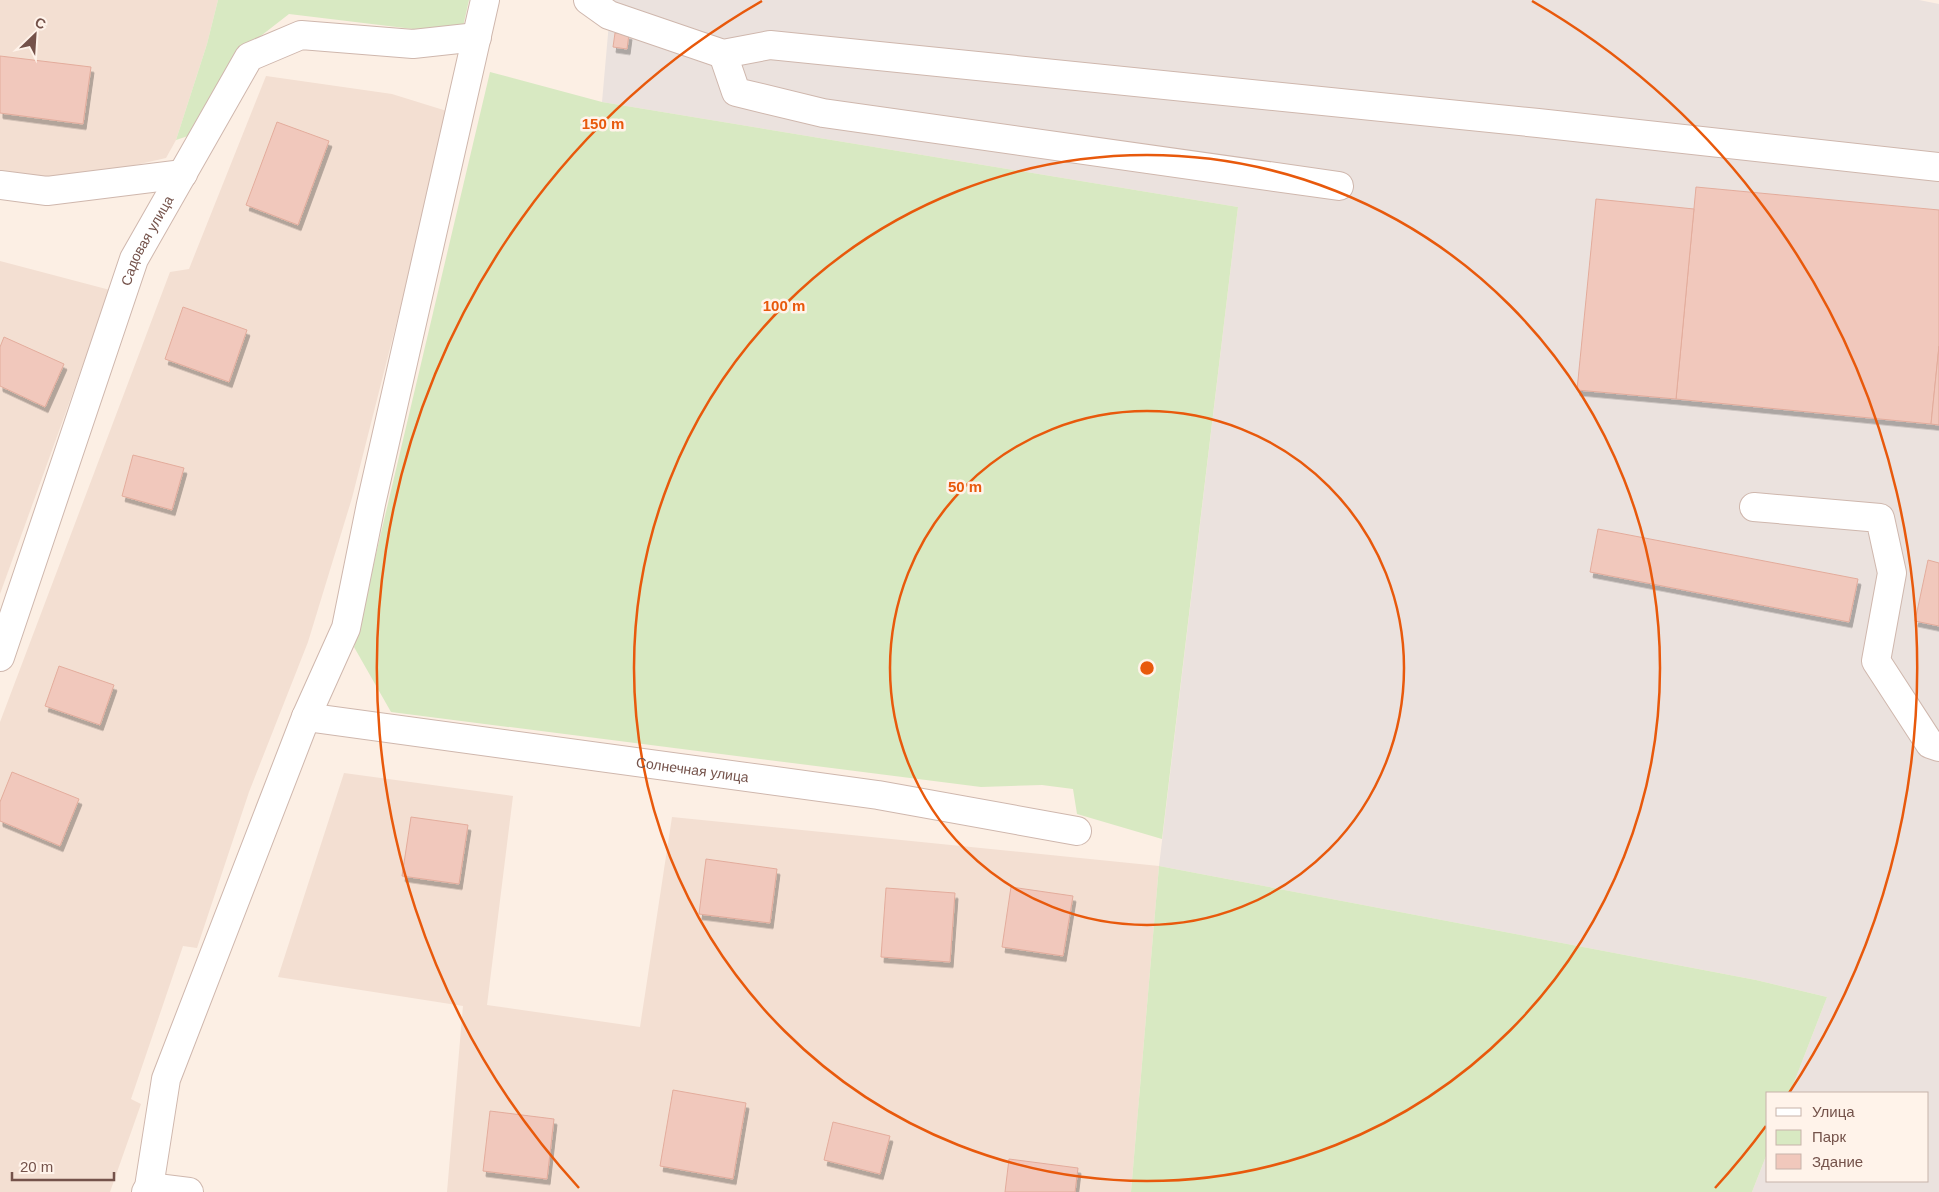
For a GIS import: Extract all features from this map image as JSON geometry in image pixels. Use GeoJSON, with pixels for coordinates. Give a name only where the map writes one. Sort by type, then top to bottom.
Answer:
{"type":"FeatureCollection","features":[{"type":"Feature","properties":{"kind":"street"},"geometry":{"type":"LineString","coordinates":[[190,1192],[147,1190],[166,1079],[306,717],[346,628],[371,504],[485,0]]}},
{"type":"Feature","properties":{"kind":"street"},"geometry":{"type":"LineString","coordinates":[[588,0],[609,15],[723,54],[770,45],[1538,123],[1939,167]]}},
{"type":"Feature","properties":{"kind":"street","name":"Садовая улица"},"geometry":{"type":"LineString","coordinates":[[0,657],[134,259],[249,57],[301,35],[413,44],[477,37]]}},
{"type":"Feature","properties":{"kind":"street"},"geometry":{"type":"LineString","coordinates":[[723,54],[736,92],[823,113],[1340,186]]}},
{"type":"Feature","properties":{"kind":"street"},"geometry":{"type":"LineString","coordinates":[[0,185],[47,191],[183,174]]}},
{"type":"Feature","properties":{"kind":"street"},"geometry":{"type":"LineString","coordinates":[[1754,507],[1880,518],[1892,573],[1876,661],[1930,744],[1939,747]]}},
{"type":"Feature","properties":{"kind":"street","name":"Солнечная улица"},"geometry":{"type":"LineString","coordinates":[[306,717],[878,795],[1077,831]]}},
{"type":"Feature","properties":{"kind":"shaded area"},"geometry":{"type":"Polygon","coordinates":[[[0,0],[218,0],[207,44],[176,140],[166,158],[69,180],[0,170],[0,0]]]}},
{"type":"Feature","properties":{"kind":"shaded area"},"geometry":{"type":"Polygon","coordinates":[[[611,0],[1919,0],[1939,4],[1939,1192],[1752,1192],[1766,1156],[1766,1182],[1929,1182],[1929,1092],[1790,1092],[1827,997],[1756,980],[1159,866],[1238,207],[602,102],[611,0]]]}},
{"type":"Feature","properties":{"kind":"shaded area"},"geometry":{"type":"Polygon","coordinates":[[[266,76],[392,94],[450,112],[352,498],[308,642],[249,792],[197,948],[183,946],[131,1099],[141,1104],[110,1192],[0,1192],[0,722],[170,272],[189,269],[266,76]]]}},
{"type":"Feature","properties":{"kind":"shaded area"},"geometry":{"type":"Polygon","coordinates":[[[0,261],[110,290],[0,594],[0,261]]]}},
{"type":"Feature","properties":{"kind":"shaded area"},"geometry":{"type":"Polygon","coordinates":[[[344,773],[513,796],[487,1005],[640,1027],[672,817],[1159,866],[1131,1192],[447,1192],[463,1006],[278,977],[344,773]]]}},
{"type":"Feature","properties":{"kind":"green space"},"geometry":{"type":"Polygon","coordinates":[[[218,0],[469,0],[463,27],[413,29],[289,14],[239,53],[191,135],[176,140],[207,44],[218,0]]]}},
{"type":"Feature","properties":{"kind":"green space"},"geometry":{"type":"Polygon","coordinates":[[[490,72],[602,102],[1238,207],[1162,839],[1077,814],[1073,789],[1042,785],[981,787],[391,712],[354,647],[490,72]]]}},
{"type":"Feature","properties":{"kind":"green space"},"geometry":{"type":"Polygon","coordinates":[[[1159,866],[1756,980],[1827,997],[1790,1092],[1766,1092],[1766,1156],[1752,1192],[1131,1192],[1159,866]]]}},
{"type":"Feature","properties":{"kind":"building"},"geometry":{"type":"Polygon","coordinates":[[[615,33],[629,34],[627,49],[613,47],[615,33]]]}},
{"type":"Feature","properties":{"kind":"building"},"geometry":{"type":"Polygon","coordinates":[[[0,56],[91,67],[83,124],[0,113],[0,56]]]}},
{"type":"Feature","properties":{"kind":"building"},"geometry":{"type":"Polygon","coordinates":[[[277,122],[329,141],[298,225],[246,205],[277,122]]]}},
{"type":"Feature","properties":{"kind":"building"},"geometry":{"type":"Polygon","coordinates":[[[1696,187],[1939,210],[1939,346],[1931,424],[1676,399],[1696,187]]]}},
{"type":"Feature","properties":{"kind":"building"},"geometry":{"type":"Polygon","coordinates":[[[1596,199],[1694,209],[1676,399],[1577,390],[1596,199]]]}},
{"type":"Feature","properties":{"kind":"building"},"geometry":{"type":"Polygon","coordinates":[[[183,307],[247,330],[229,382],[165,359],[183,307]]]}},
{"type":"Feature","properties":{"kind":"building"},"geometry":{"type":"Polygon","coordinates":[[[4,337],[64,364],[45,407],[0,386],[0,347],[4,337]]]}},
{"type":"Feature","properties":{"kind":"building"},"geometry":{"type":"Polygon","coordinates":[[[1939,346],[1939,425],[1931,424],[1939,346]]]}},
{"type":"Feature","properties":{"kind":"building"},"geometry":{"type":"Polygon","coordinates":[[[133,455],[184,468],[172,510],[122,496],[133,455]]]}},
{"type":"Feature","properties":{"kind":"building"},"geometry":{"type":"Polygon","coordinates":[[[1598,529],[1858,579],[1849,622],[1590,572],[1598,529]]]}},
{"type":"Feature","properties":{"kind":"building"},"geometry":{"type":"Polygon","coordinates":[[[1928,560],[1939,563],[1939,626],[1915,621],[1928,560]]]}},
{"type":"Feature","properties":{"kind":"building"},"geometry":{"type":"Polygon","coordinates":[[[59,666],[114,685],[100,725],[45,706],[59,666]]]}},
{"type":"Feature","properties":{"kind":"building"},"geometry":{"type":"Polygon","coordinates":[[[12,772],[79,799],[60,846],[0,821],[0,802],[12,772]]]}},
{"type":"Feature","properties":{"kind":"building"},"geometry":{"type":"Polygon","coordinates":[[[411,817],[468,825],[459,884],[402,876],[411,817]]]}},
{"type":"Feature","properties":{"kind":"building"},"geometry":{"type":"Polygon","coordinates":[[[706,859],[777,869],[770,923],[699,914],[706,859]]]}},
{"type":"Feature","properties":{"kind":"building"},"geometry":{"type":"Polygon","coordinates":[[[1011,887],[1073,896],[1063,956],[1002,947],[1011,887]]]}},
{"type":"Feature","properties":{"kind":"building"},"geometry":{"type":"Polygon","coordinates":[[[886,888],[955,893],[950,962],[881,957],[886,888]]]}},
{"type":"Feature","properties":{"kind":"building"},"geometry":{"type":"Polygon","coordinates":[[[673,1090],[746,1103],[733,1179],[660,1166],[673,1090]]]}},
{"type":"Feature","properties":{"kind":"building"},"geometry":{"type":"Polygon","coordinates":[[[490,1111],[554,1119],[547,1179],[483,1171],[490,1111]]]}},
{"type":"Feature","properties":{"kind":"building"},"geometry":{"type":"Polygon","coordinates":[[[833,1122],[890,1136],[880,1174],[824,1160],[833,1122]]]}},
{"type":"Feature","properties":{"kind":"building"},"geometry":{"type":"Polygon","coordinates":[[[1009,1159],[1078,1168],[1075,1192],[1005,1192],[1009,1159]]]}}]}
